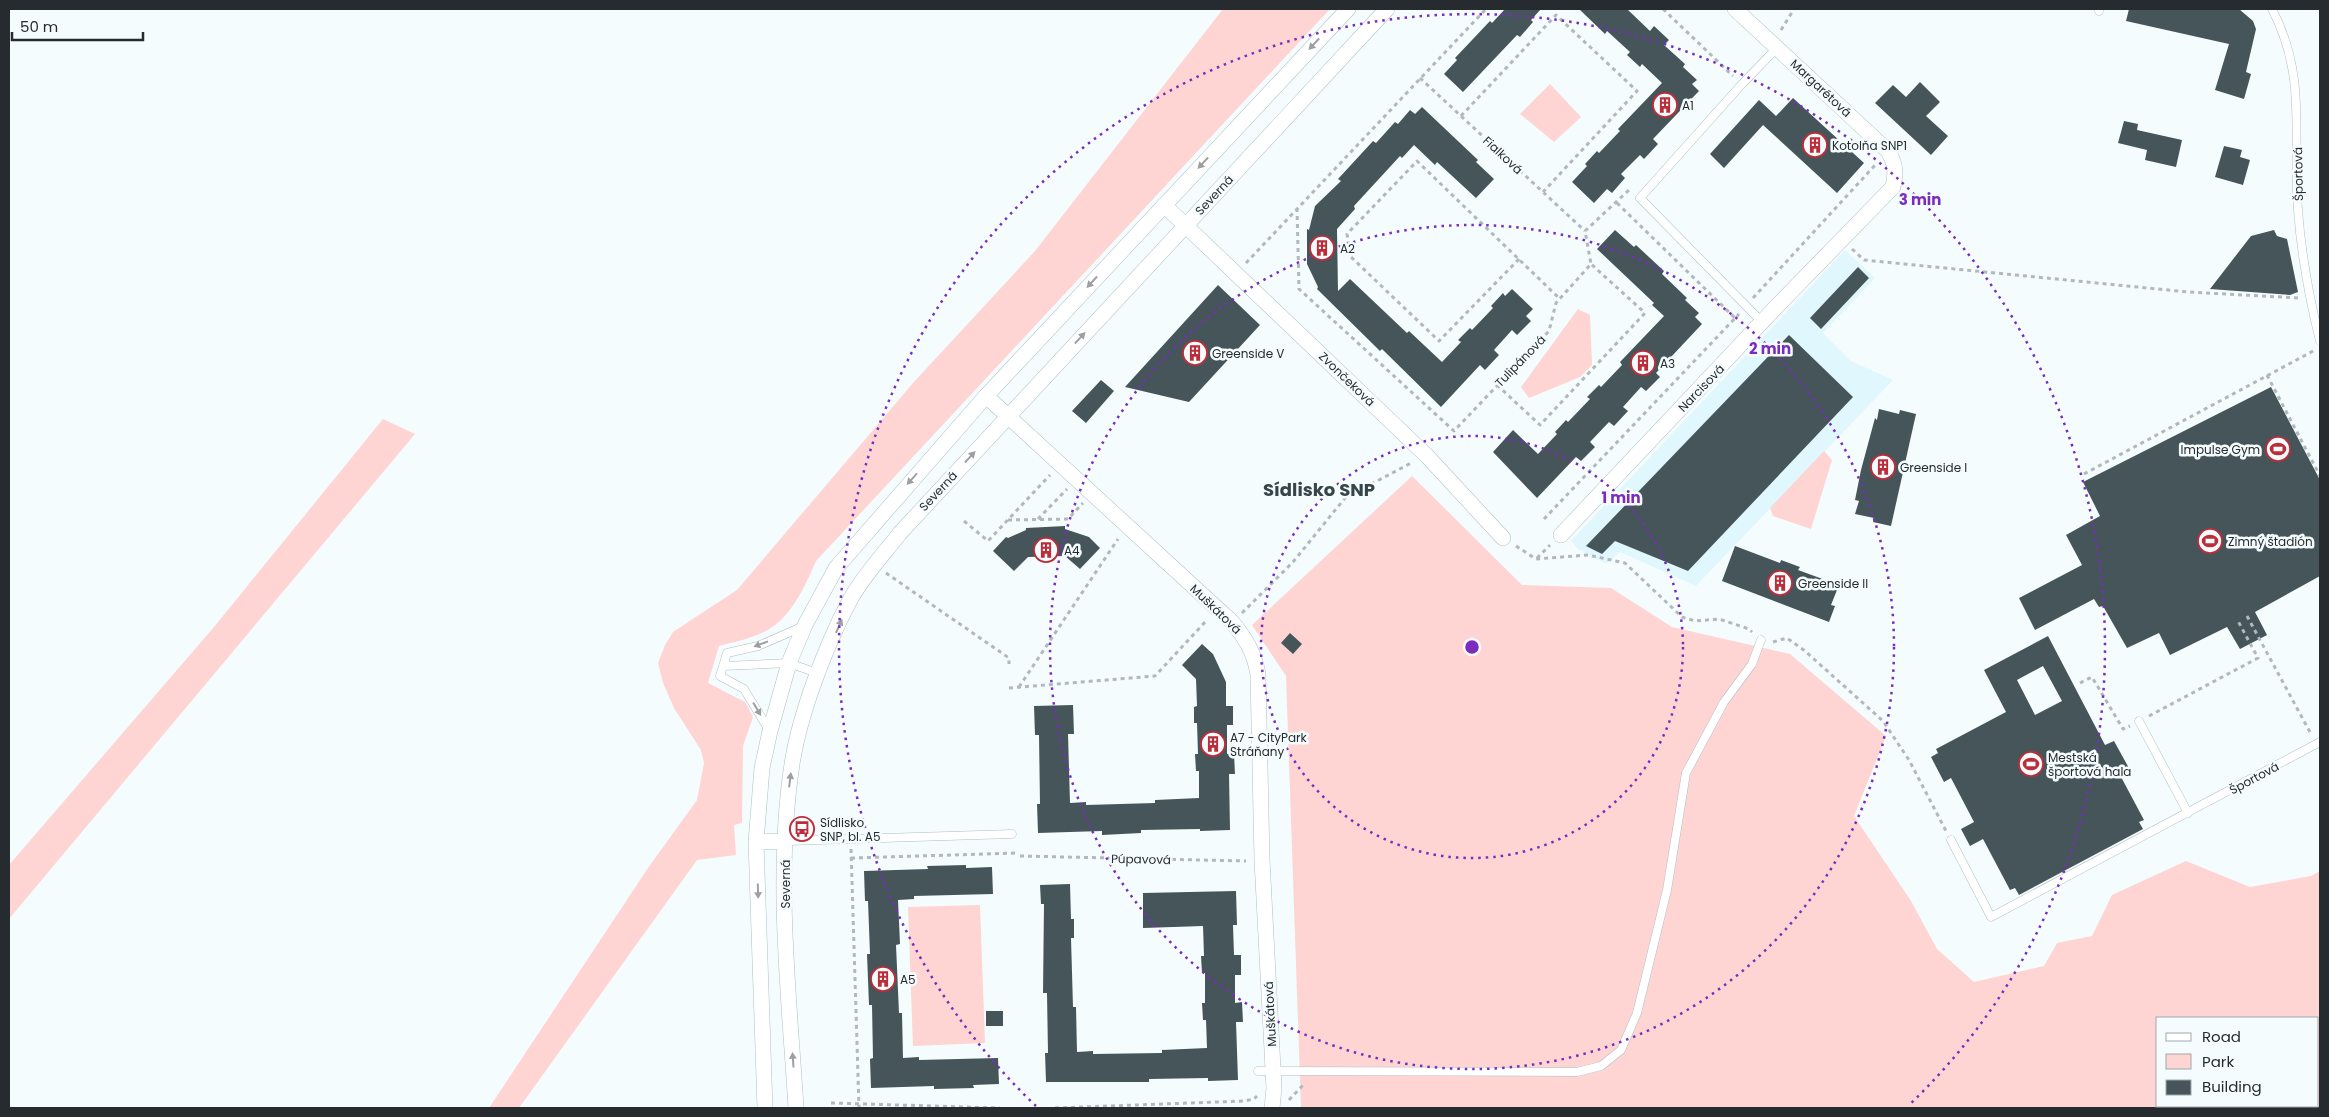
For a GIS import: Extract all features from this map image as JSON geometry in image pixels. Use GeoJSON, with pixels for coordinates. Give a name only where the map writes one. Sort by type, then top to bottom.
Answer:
{"type":"FeatureCollection","features":[{"type":"Feature","properties":{"kind":"street"},"geometry":{"type":"LineString","coordinates":[[765,1108],[756,842],[761,776],[770,731],[789,663],[805,625],[836,568],[986,396],[1348,9]]}},
{"type":"Feature","properties":{"kind":"street","name":"Severná"},"geometry":{"type":"LineString","coordinates":[[796,1108],[785,928],[786,841],[793,762],[817,673],[851,598],[900,533],[1388,9]]}},
{"type":"Feature","properties":{"kind":"street","name":"Margarétová"},"geometry":{"type":"LineString","coordinates":[[1735,9],[1888,151],[1895,162],[1896,174]]}},
{"type":"Feature","properties":{"kind":"street","name":"Narcisová"},"geometry":{"type":"LineString","coordinates":[[1561,535],[1893,187],[1896,174]]}},
{"type":"Feature","properties":{"kind":"street","name":"Zvončeková"},"geometry":{"type":"LineString","coordinates":[[1164,205],[1427,456],[1503,538]]}},
{"type":"Feature","properties":{"kind":"street","name":"Muškátová"},"geometry":{"type":"LineString","coordinates":[[986,396],[1232,622],[1246,639],[1254,655],[1258,674],[1262,860],[1274,1071],[1273,1107]]}},
{"type":"Feature","properties":{"kind":"street"},"geometry":{"type":"LineString","coordinates":[[756,842],[786,841]]}},
{"type":"Feature","properties":{"kind":"lane","name":"Športová"},"geometry":{"type":"LineString","coordinates":[[2272,9],[2284,32],[2292,61],[2297,103],[2298,210],[2311,298],[2320,341]]}},
{"type":"Feature","properties":{"kind":"lane"},"geometry":{"type":"LineString","coordinates":[[1763,323],[1640,198],[1775,46]]}},
{"type":"Feature","properties":{"kind":"lane"},"geometry":{"type":"LineString","coordinates":[[770,731],[744,689],[720,676],[727,653],[758,646],[805,625]]}},
{"type":"Feature","properties":{"kind":"lane"},"geometry":{"type":"LineString","coordinates":[[1258,1071],[1577,1072],[1601,1066],[1621,1050],[1636,1013],[1667,890],[1686,773],[1724,702],[1752,664],[1761,640]]}},
{"type":"Feature","properties":{"kind":"lane"},"geometry":{"type":"LineString","coordinates":[[723,666],[789,663],[817,673]]}},
{"type":"Feature","properties":{"kind":"lane"},"geometry":{"type":"LineString","coordinates":[[2139,721],[2188,813]]}},
{"type":"Feature","properties":{"kind":"lane","name":"Športová"},"geometry":{"type":"LineString","coordinates":[[1952,840],[1990,917],[2318,743]]}},
{"type":"Feature","properties":{"kind":"lane"},"geometry":{"type":"LineString","coordinates":[[786,841],[1012,834]]}},
{"type":"Feature","properties":{"kind":"path"},"geometry":{"type":"LineString","coordinates":[[1236,273],[1486,9]]}},
{"type":"Feature","properties":{"kind":"path"},"geometry":{"type":"LineString","coordinates":[[1663,9],[1742,84]]}},
{"type":"Feature","properties":{"kind":"path"},"geometry":{"type":"LineString","coordinates":[[1775,46],[1794,9]]}},
{"type":"Feature","properties":{"kind":"path"},"geometry":{"type":"LineString","coordinates":[[1461,116],[1556,15],[1637,91],[1543,192]]}},
{"type":"Feature","properties":{"kind":"path"},"geometry":{"type":"LineString","coordinates":[[1725,81],[1732,74]]}},
{"type":"Feature","properties":{"kind":"path","name":"Fialková"},"geometry":{"type":"LineString","coordinates":[[1420,78],[1585,232]]}},
{"type":"Feature","properties":{"kind":"path"},"geometry":{"type":"LineString","coordinates":[[1544,519],[1735,318],[1888,151]]}},
{"type":"Feature","properties":{"kind":"path"},"geometry":{"type":"LineString","coordinates":[[1519,259],[1438,341],[1351,257],[1347,234],[1417,161],[1519,259],[1560,299]]}},
{"type":"Feature","properties":{"kind":"path"},"geometry":{"type":"LineString","coordinates":[[1497,385],[1540,425],[1645,313],[1591,264],[1585,232],[1617,203],[1636,182]]}},
{"type":"Feature","properties":{"kind":"path"},"geometry":{"type":"LineString","coordinates":[[1617,203],[1735,318]]}},
{"type":"Feature","properties":{"kind":"path","name":"Tulipánová"},"geometry":{"type":"LineString","coordinates":[[1297,208],[1299,288],[1454,431],[1548,331],[1556,303],[1591,264]]}},
{"type":"Feature","properties":{"kind":"path"},"geometry":{"type":"LineString","coordinates":[[1842,240],[1864,260],[2188,292],[2311,298]]}},
{"type":"Feature","properties":{"kind":"path"},"geometry":{"type":"LineString","coordinates":[[2084,474],[2320,348]]}},
{"type":"Feature","properties":{"kind":"path"},"geometry":{"type":"LineString","coordinates":[[2267,375],[2320,476]]}},
{"type":"Feature","properties":{"kind":"path"},"geometry":{"type":"LineString","coordinates":[[1232,622],[1293,562],[1345,498],[1427,456]]}},
{"type":"Feature","properties":{"kind":"path"},"geometry":{"type":"LineString","coordinates":[[964,521],[988,541],[1060,464]]}},
{"type":"Feature","properties":{"kind":"path"},"geometry":{"type":"LineString","coordinates":[[1038,519],[1076,479]]}},
{"type":"Feature","properties":{"kind":"path"},"geometry":{"type":"LineString","coordinates":[[1008,520],[1068,519],[1092,494]]}},
{"type":"Feature","properties":{"kind":"path"},"geometry":{"type":"LineString","coordinates":[[1018,688],[1127,526]]}},
{"type":"Feature","properties":{"kind":"path"},"geometry":{"type":"LineString","coordinates":[[1503,538],[1536,559]]}},
{"type":"Feature","properties":{"kind":"path"},"geometry":{"type":"LineString","coordinates":[[875,566],[1009,658],[1009,664]]}},
{"type":"Feature","properties":{"kind":"path"},"geometry":{"type":"LineString","coordinates":[[1009,688],[1155,676],[1217,609]]}},
{"type":"Feature","properties":{"kind":"path"},"geometry":{"type":"LineString","coordinates":[[2248,616],[2318,743]]}},
{"type":"Feature","properties":{"kind":"path"},"geometry":{"type":"LineString","coordinates":[[2080,683],[2092,677],[2123,729],[2258,658],[2238,621]]}},
{"type":"Feature","properties":{"kind":"path"},"geometry":{"type":"LineString","coordinates":[[851,839],[859,1108]]}},
{"type":"Feature","properties":{"kind":"path","name":"Púpavová"},"geometry":{"type":"LineString","coordinates":[[851,858],[1019,855],[1262,860]]}},
{"type":"Feature","properties":{"kind":"path"},"geometry":{"type":"LineString","coordinates":[[1246,861],[1247,871]]}},
{"type":"Feature","properties":{"kind":"path"},"geometry":{"type":"LineString","coordinates":[[1055,1108],[1244,1101],[1254,1099],[1259,1093],[1258,1071]]}},
{"type":"Feature","properties":{"kind":"path"},"geometry":{"type":"LineString","coordinates":[[1273,1107],[1290,1100],[1314,1071]]}},
{"type":"Feature","properties":{"kind":"path"},"geometry":{"type":"LineString","coordinates":[[831,1103],[1000,1108]]}},
{"type":"Feature","properties":{"kind":"shaded area"},"geometry":{"type":"Polygon","coordinates":[[[1845,250],[1875,278],[1823,333],[1851,361],[1893,380],[1696,586],[1620,552],[1606,564],[1578,549],[1571,541],[1845,250]]]}},
{"type":"Feature","properties":{"kind":"green space"},"geometry":{"type":"Polygon","coordinates":[[[1223,9],[1330,9],[816,561],[796,601],[782,619],[764,632],[719,646],[708,683],[745,702],[753,717],[743,746],[742,823],[734,825],[736,855],[697,860],[519,1108],[489,1108],[648,868],[697,800],[704,763],[701,750],[674,708],[663,683],[658,663],[665,645],[673,632],[737,590],[913,383],[1035,251],[1223,9]]]}},
{"type":"Feature","properties":{"kind":"green space"},"geometry":{"type":"Polygon","coordinates":[[[1550,84],[1581,117],[1554,142],[1520,114],[1550,84]]]}},
{"type":"Feature","properties":{"kind":"green space"},"geometry":{"type":"Polygon","coordinates":[[[1578,309],[1590,315],[1592,365],[1580,377],[1529,398],[1521,387],[1578,309]]]}},
{"type":"Feature","properties":{"kind":"green space"},"geometry":{"type":"Polygon","coordinates":[[[383,419],[415,434],[9,919],[9,865],[214,627],[383,419]]]}},
{"type":"Feature","properties":{"kind":"green space"},"geometry":{"type":"Polygon","coordinates":[[[1824,451],[1832,460],[1811,529],[1773,516],[1770,508],[1824,451]]]}},
{"type":"Feature","properties":{"kind":"green space"},"geometry":{"type":"Polygon","coordinates":[[[1412,476],[1522,585],[1611,588],[1672,627],[1790,654],[1886,736],[1854,816],[1911,901],[1937,949],[1974,982],[2044,966],[2057,943],[2092,936],[2112,895],[2186,861],[2250,887],[2311,876],[2320,871],[2320,1108],[1301,1108],[1286,676],[1252,625],[1412,476]]]}},
{"type":"Feature","properties":{"kind":"green space"},"geometry":{"type":"Polygon","coordinates":[[[980,905],[985,1043],[913,1046],[908,907],[980,905]]]}},
{"type":"Feature","properties":{"kind":"building"},"geometry":{"type":"Polygon","coordinates":[[[1505,9],[1541,9],[1520,37],[1517,35],[1463,92],[1444,74],[1457,60],[1455,58],[1490,21],[1492,23],[1505,9]]]}},
{"type":"Feature","properties":{"kind":"building","name":"A1"},"geometry":{"type":"Polygon","coordinates":[[[1579,9],[1627,9],[1650,31],[1654,26],[1669,40],[1664,45],[1685,64],[1683,67],[1697,80],[1692,84],[1699,91],[1653,139],[1658,144],[1644,159],[1640,155],[1621,174],[1625,178],[1612,193],[1607,189],[1594,203],[1572,182],[1587,166],[1585,164],[1597,151],[1599,153],[1620,131],[1618,129],[1662,83],[1642,64],[1640,67],[1627,55],[1630,52],[1607,31],[1605,34],[1579,9]]]}},
{"type":"Feature","properties":{"kind":"building"},"geometry":{"type":"Polygon","coordinates":[[[2129,9],[2239,9],[2253,21],[2256,29],[2246,72],[2251,74],[2244,99],[2215,90],[2229,44],[2126,21],[2129,9]]]}},
{"type":"Feature","properties":{"kind":"building"},"geometry":{"type":"Polygon","coordinates":[[[1920,82],[1940,102],[1926,116],[1948,136],[1931,155],[1875,103],[1893,85],[1906,97],[1920,82]]]}},
{"type":"Feature","properties":{"kind":"building","name":"Kotolňa SNP1"},"geometry":{"type":"Polygon","coordinates":[[[1793,98],[1864,163],[1837,193],[1763,125],[1724,168],[1710,154],[1759,100],[1776,116],[1793,98]]]}},
{"type":"Feature","properties":{"kind":"building","name":"A2"},"geometry":{"type":"Polygon","coordinates":[[[1422,107],[1478,160],[1476,162],[1494,179],[1476,198],[1437,162],[1435,165],[1414,145],[1402,158],[1400,156],[1354,206],[1355,209],[1337,229],[1338,291],[1350,279],[1407,333],[1409,331],[1442,362],[1461,342],[1458,340],[1470,328],[1472,330],[1493,308],[1491,306],[1503,293],[1505,296],[1512,289],[1533,309],[1526,316],[1531,321],[1517,335],[1512,330],[1494,350],[1499,355],[1485,370],[1480,365],[1441,407],[1317,289],[1318,287],[1307,264],[1307,229],[1309,230],[1315,206],[1341,181],[1338,179],[1373,141],[1376,143],[1395,122],[1398,124],[1410,110],[1415,114],[1422,107]]]}},
{"type":"Feature","properties":{"kind":"building"},"geometry":{"type":"Polygon","coordinates":[[[2124,121],[2138,124],[2137,130],[2182,140],[2176,167],[2145,160],[2147,150],[2118,143],[2124,121]]]}},
{"type":"Feature","properties":{"kind":"building"},"geometry":{"type":"Polygon","coordinates":[[[2224,146],[2242,150],[2240,157],[2250,160],[2243,185],[2215,177],[2224,146]]]}},
{"type":"Feature","properties":{"kind":"building","name":"A3"},"geometry":{"type":"Polygon","coordinates":[[[1615,230],[1634,247],[1636,245],[1664,271],[1662,274],[1687,298],[1685,300],[1699,313],[1695,317],[1702,324],[1656,373],[1660,377],[1646,391],[1641,387],[1623,407],[1628,411],[1614,426],[1609,422],[1590,442],[1595,447],[1581,461],[1576,457],[1537,498],[1493,452],[1513,430],[1538,454],[1557,434],[1555,432],[1566,420],[1568,422],[1590,399],[1587,397],[1599,385],[1601,387],[1622,365],[1620,362],[1664,316],[1652,305],[1654,303],[1597,249],[1615,230]]]}},
{"type":"Feature","properties":{"kind":"building"},"geometry":{"type":"Polygon","coordinates":[[[2274,230],[2277,236],[2287,239],[2298,292],[2290,295],[2210,289],[2251,236],[2274,230]]]}},
{"type":"Feature","properties":{"kind":"building"},"geometry":{"type":"Polygon","coordinates":[[[1858,267],[1869,278],[1821,329],[1810,318],[1858,267]]]}},
{"type":"Feature","properties":{"kind":"building","name":"Greenside V"},"geometry":{"type":"Polygon","coordinates":[[[1218,285],[1260,325],[1189,402],[1125,387],[1218,285]]]}},
{"type":"Feature","properties":{"kind":"building"},"geometry":{"type":"Polygon","coordinates":[[[1789,335],[1853,397],[1688,571],[1615,541],[1602,554],[1586,546],[1789,335]]]}},
{"type":"Feature","properties":{"kind":"building"},"geometry":{"type":"Polygon","coordinates":[[[1101,380],[1114,391],[1086,423],[1072,411],[1101,380]]]}},
{"type":"Feature","properties":{"kind":"building","name":"Zimný štadión"},"geometry":{"type":"Polygon","coordinates":[[[2271,387],[2320,480],[2320,576],[2255,612],[2267,635],[2240,649],[2227,627],[2170,655],[2159,633],[2127,648],[2103,606],[2099,607],[2094,599],[2035,630],[2019,598],[2082,565],[2066,535],[2100,516],[2083,482],[2271,387]]]}},
{"type":"Feature","properties":{"kind":"building","name":"Greenside I"},"geometry":{"type":"Polygon","coordinates":[[[1879,409],[1899,414],[1900,410],[1916,414],[1891,526],[1873,522],[1874,518],[1855,514],[1859,501],[1855,500],[1861,470],[1879,409]]]}},
{"type":"Feature","properties":{"kind":"building","name":"A4"},"geometry":{"type":"Polygon","coordinates":[[[1065,526],[1065,529],[1089,537],[1100,548],[1080,569],[1065,556],[1028,557],[1014,571],[993,551],[1006,537],[1008,538],[1026,530],[1026,528],[1065,526]]]}},
{"type":"Feature","properties":{"kind":"building","name":"Greenside II"},"geometry":{"type":"Polygon","coordinates":[[[1735,546],[1780,563],[1781,560],[1800,567],[1798,570],[1839,585],[1831,605],[1835,606],[1829,622],[1722,581],[1735,546]]]}},
{"type":"Feature","properties":{"kind":"building"},"geometry":{"type":"Polygon","coordinates":[[[1290,633],[1302,644],[1293,654],[1281,643],[1290,633]]]}},
{"type":"Feature","properties":{"kind":"building","name":"Mestská športová hala"},"geometry":{"type":"Polygon","coordinates":[[[2048,636],[2105,745],[2114,741],[2130,770],[2120,775],[2144,820],[2139,822],[2143,829],[2019,895],[2015,888],[2010,890],[1983,839],[1970,846],[1961,829],[1974,822],[1951,778],[1944,782],[1931,757],[1938,753],[1936,749],[2006,712],[1984,670],[2048,636]],[[2043,666],[2017,680],[2035,715],[2062,701],[2043,666]]]}},
{"type":"Feature","properties":{"kind":"building","name":"A7 - CityPark Stráňany"},"geometry":{"type":"Polygon","coordinates":[[[1202,644],[1213,654],[1226,682],[1226,706],[1233,706],[1233,725],[1227,725],[1227,754],[1234,754],[1235,774],[1229,774],[1230,830],[1141,830],[1141,833],[1102,835],[1102,831],[1038,833],[1037,804],[1040,804],[1039,735],[1035,735],[1034,706],[1073,705],[1074,734],[1068,734],[1070,803],[1086,802],[1086,805],[1155,803],[1155,800],[1199,798],[1199,771],[1196,771],[1195,754],[1198,754],[1197,723],[1194,723],[1194,707],[1197,706],[1196,679],[1182,665],[1202,644]]]}},
{"type":"Feature","properties":{"kind":"building","name":"A5"},"geometry":{"type":"Polygon","coordinates":[[[966,865],[966,868],[992,867],[993,894],[914,896],[914,899],[898,900],[900,944],[896,945],[899,1013],[902,1013],[903,1058],[919,1057],[919,1060],[998,1058],[999,1084],[973,1085],[974,1088],[934,1089],[934,1086],[871,1088],[870,1059],[873,1058],[872,1005],[869,1005],[867,954],[870,954],[868,901],[865,901],[864,871],[928,869],[927,866],[966,865]]]}},
{"type":"Feature","properties":{"kind":"building"},"geometry":{"type":"Polygon","coordinates":[[[1070,884],[1071,919],[1074,919],[1074,938],[1071,938],[1073,1007],[1076,1007],[1077,1052],[1093,1051],[1093,1054],[1162,1053],[1162,1050],[1207,1048],[1206,1020],[1203,1020],[1202,1003],[1205,1003],[1205,973],[1202,973],[1201,956],[1204,956],[1203,926],[1143,928],[1143,893],[1236,891],[1237,925],[1233,925],[1234,955],[1241,955],[1241,975],[1235,975],[1235,1003],[1242,1002],[1243,1022],[1236,1022],[1238,1080],[1208,1081],[1208,1078],[1149,1079],[1149,1082],[1046,1082],[1045,1053],[1048,1053],[1047,993],[1043,993],[1044,904],[1041,904],[1040,885],[1070,884]]]}},
{"type":"Feature","properties":{"kind":"building"},"geometry":{"type":"Polygon","coordinates":[[[986,1011],[1003,1011],[1003,1026],[986,1026],[986,1011]]]}},
{"type":"Feature","properties":{"kind":"place","name":"A1"},"geometry":{"type":"Point","coordinates":[1665,105]}},
{"type":"Feature","properties":{"kind":"place","name":"Kotolňa SNP1"},"geometry":{"type":"Point","coordinates":[1815,145]}},
{"type":"Feature","properties":{"kind":"place","name":"A2"},"geometry":{"type":"Point","coordinates":[1322,248]}},
{"type":"Feature","properties":{"kind":"place","name":"Greenside V"},"geometry":{"type":"Point","coordinates":[1195,353]}},
{"type":"Feature","properties":{"kind":"place","name":"A3"},"geometry":{"type":"Point","coordinates":[1643,363]}},
{"type":"Feature","properties":{"kind":"place","name":"Impulse Gym"},"geometry":{"type":"Point","coordinates":[2278,449]}},
{"type":"Feature","properties":{"kind":"place","name":"Greenside I"},"geometry":{"type":"Point","coordinates":[1883,467]}},
{"type":"Feature","properties":{"kind":"place","name":"Zimný štadión"},"geometry":{"type":"Point","coordinates":[2210,541]}},
{"type":"Feature","properties":{"kind":"place","name":"A4"},"geometry":{"type":"Point","coordinates":[1046,550]}},
{"type":"Feature","properties":{"kind":"place","name":"Greenside II"},"geometry":{"type":"Point","coordinates":[1780,583]}},
{"type":"Feature","properties":{"kind":"place","name":"A7 - CityPark Stráňany"},"geometry":{"type":"Point","coordinates":[1213,744]}},
{"type":"Feature","properties":{"kind":"place","name":"Mestská športová hala"},"geometry":{"type":"Point","coordinates":[2031,764]}},
{"type":"Feature","properties":{"kind":"place","name":"Sídlisko SNP, bl. A5"},"geometry":{"type":"Point","coordinates":[802,829]}},
{"type":"Feature","properties":{"kind":"place","name":"A5"},"geometry":{"type":"Point","coordinates":[883,979]}},
{"type":"Feature","properties":{"kind":"district","name":"Sídlisko SNP"},"geometry":{"type":"Point","coordinates":[1319,489]}}]}
